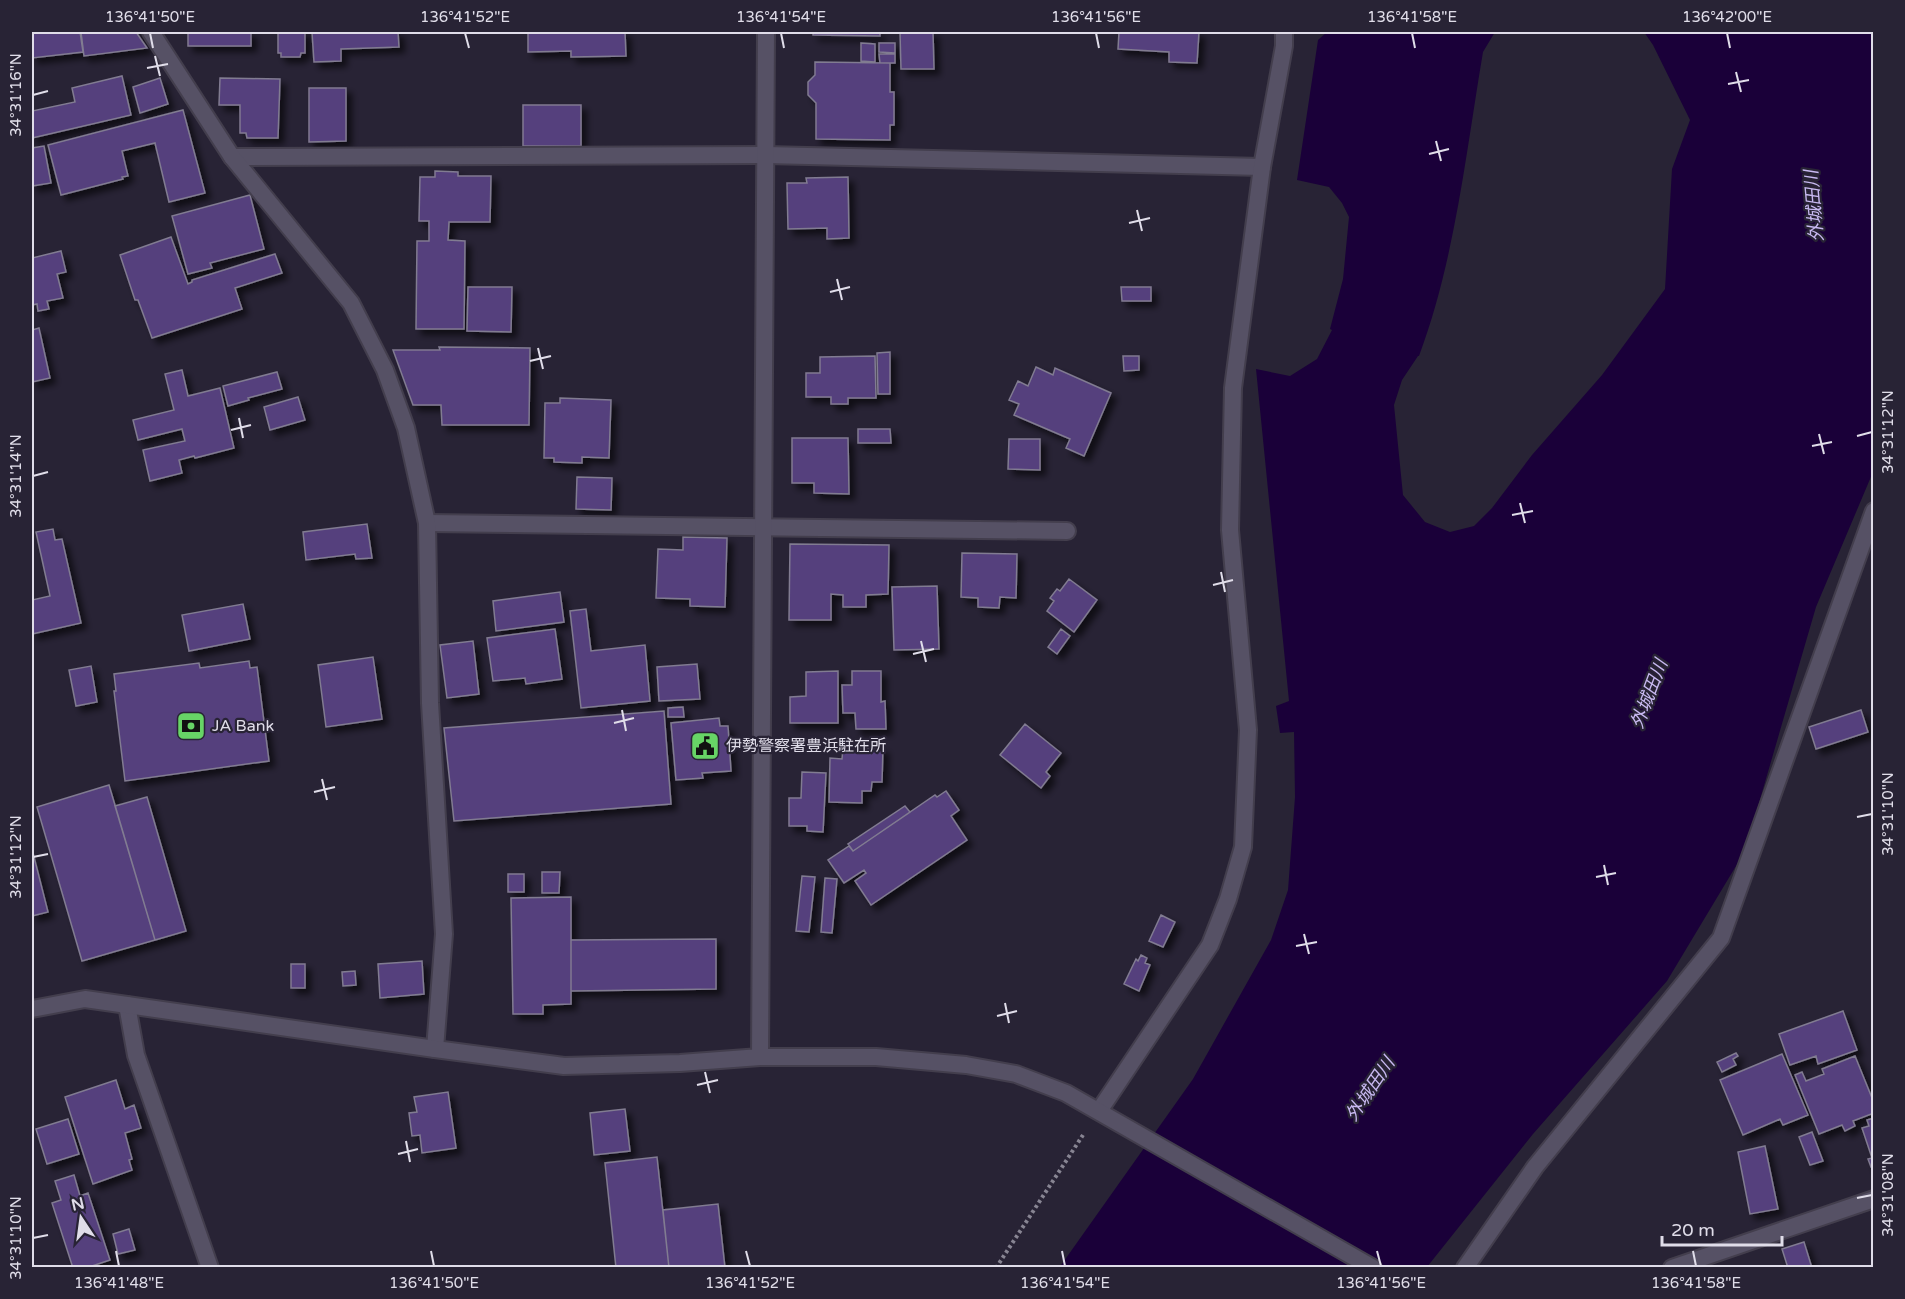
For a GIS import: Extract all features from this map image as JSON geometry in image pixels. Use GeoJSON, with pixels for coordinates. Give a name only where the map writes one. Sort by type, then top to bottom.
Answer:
{"type":"FeatureCollection","features":[{"type":"Feature","properties":{"kind":"street"},"geometry":{"type":"LineString","coordinates":[[151,32],[232,157],[351,303],[385,370],[406,429],[427,523],[430,704],[444,934],[435,1049]]}},
{"type":"Feature","properties":{"kind":"street"},"geometry":{"type":"LineString","coordinates":[[760,1057],[766,32]]}},
{"type":"Feature","properties":{"kind":"street"},"geometry":{"type":"LineString","coordinates":[[1105,1114],[1210,945],[1228,899],[1242,847],[1248,730],[1230,530],[1233,388],[1262,167],[1284,46],[1284,32]]}},
{"type":"Feature","properties":{"kind":"street"},"geometry":{"type":"LineString","coordinates":[[232,157],[766,156],[1262,167]]}},
{"type":"Feature","properties":{"kind":"street"},"geometry":{"type":"LineString","coordinates":[[1465,1268],[1535,1167],[1721,938],[1874,511]]}},
{"type":"Feature","properties":{"kind":"street"},"geometry":{"type":"LineString","coordinates":[[427,523],[1067,531]]}},
{"type":"Feature","properties":{"kind":"street"},"geometry":{"type":"LineString","coordinates":[[32,1009],[85,999],[564,1066],[680,1063],[760,1057],[876,1058],[966,1065],[1016,1074],[1066,1092],[1373,1268]]}},
{"type":"Feature","properties":{"kind":"street"},"geometry":{"type":"LineString","coordinates":[[127,1005],[136,1055],[210,1268]]}},
{"type":"Feature","properties":{"kind":"street"},"geometry":{"type":"LineString","coordinates":[[1672,1268],[1874,1199]]}},
{"type":"Feature","properties":{"kind":"path"},"geometry":{"type":"LineString","coordinates":[[996,1268],[1105,1114]]}},
{"type":"Feature","properties":{"kind":"water","name":"外城田川"},"geometry":{"type":"Polygon","coordinates":[[[1327,32],[1495,32],[1483,52],[1458,206],[1442,282],[1419,356],[1402,380],[1394,405],[1403,495],[1425,522],[1450,532],[1474,526],[1492,508],[1532,455],[1602,375],[1665,289],[1672,169],[1690,120],[1653,45],[1644,32],[1873,32],[1873,472],[1816,607],[1745,851],[1667,981],[1533,1134],[1427,1267],[1059,1268],[1193,1079],[1271,940],[1288,890],[1295,797],[1294,732],[1280,733],[1276,706],[1289,701],[1256,369],[1290,376],[1317,359],[1332,330],[1330,329],[1343,279],[1349,217],[1342,203],[1329,187],[1297,180],[1318,40],[1327,32]]]}},
{"type":"Feature","properties":{"kind":"building"},"geometry":{"type":"Polygon","coordinates":[[[32,32],[80,32],[83,52],[32,58],[32,32]]]}},
{"type":"Feature","properties":{"kind":"building"},"geometry":{"type":"Polygon","coordinates":[[[81,32],[136,32],[147,48],[84,56],[81,32]]]}},
{"type":"Feature","properties":{"kind":"building"},"geometry":{"type":"Polygon","coordinates":[[[188,32],[251,32],[251,46],[188,46],[188,32]]]}},
{"type":"Feature","properties":{"kind":"building"},"geometry":{"type":"Polygon","coordinates":[[[278,32],[305,32],[305,53],[301,53],[300,57],[281,57],[281,53],[278,53],[278,32]]]}},
{"type":"Feature","properties":{"kind":"building"},"geometry":{"type":"Polygon","coordinates":[[[312,32],[398,32],[399,47],[341,49],[341,61],[314,62],[312,32]]]}},
{"type":"Feature","properties":{"kind":"building"},"geometry":{"type":"Polygon","coordinates":[[[528,32],[625,32],[626,56],[571,57],[571,51],[528,52],[528,32]]]}},
{"type":"Feature","properties":{"kind":"building"},"geometry":{"type":"Polygon","coordinates":[[[813,32],[880,32],[880,36],[813,35],[813,32]]]}},
{"type":"Feature","properties":{"kind":"building"},"geometry":{"type":"Polygon","coordinates":[[[900,32],[933,32],[934,69],[901,69],[900,32]]]}},
{"type":"Feature","properties":{"kind":"building"},"geometry":{"type":"Polygon","coordinates":[[[1119,32],[1199,32],[1197,63],[1169,62],[1169,52],[1118,49],[1119,32]]]}},
{"type":"Feature","properties":{"kind":"building"},"geometry":{"type":"Polygon","coordinates":[[[861,43],[875,44],[875,62],[861,61],[861,43]]]}},
{"type":"Feature","properties":{"kind":"building"},"geometry":{"type":"Polygon","coordinates":[[[879,43],[895,43],[895,53],[879,52],[879,43]]]}},
{"type":"Feature","properties":{"kind":"building"},"geometry":{"type":"Polygon","coordinates":[[[879,54],[895,54],[895,63],[880,63],[879,54]]]}},
{"type":"Feature","properties":{"kind":"building"},"geometry":{"type":"Polygon","coordinates":[[[815,62],[890,63],[890,92],[894,92],[894,125],[890,125],[890,140],[816,139],[816,103],[808,95],[808,82],[815,75],[815,62]]]}},
{"type":"Feature","properties":{"kind":"building"},"geometry":{"type":"Polygon","coordinates":[[[122,76],[131,115],[32,138],[32,111],[75,102],[72,88],[122,76]]]}},
{"type":"Feature","properties":{"kind":"building"},"geometry":{"type":"Polygon","coordinates":[[[160,78],[168,104],[140,113],[133,87],[160,78]]]}},
{"type":"Feature","properties":{"kind":"building"},"geometry":{"type":"Polygon","coordinates":[[[220,78],[280,79],[278,138],[247,138],[246,133],[240,133],[240,105],[219,105],[220,78]]]}},
{"type":"Feature","properties":{"kind":"building"},"geometry":{"type":"Polygon","coordinates":[[[309,88],[346,88],[346,141],[309,142],[309,88]]]}},
{"type":"Feature","properties":{"kind":"building"},"geometry":{"type":"Polygon","coordinates":[[[523,105],[581,105],[581,146],[523,146],[523,105]]]}},
{"type":"Feature","properties":{"kind":"building"},"geometry":{"type":"Polygon","coordinates":[[[183,110],[205,193],[169,202],[155,143],[122,151],[128,176],[122,177],[123,179],[61,195],[48,145],[183,110]]]}},
{"type":"Feature","properties":{"kind":"building"},"geometry":{"type":"Polygon","coordinates":[[[44,146],[51,183],[32,186],[32,148],[44,146]]]}},
{"type":"Feature","properties":{"kind":"building"},"geometry":{"type":"Polygon","coordinates":[[[435,171],[458,172],[458,176],[491,176],[490,222],[449,222],[448,240],[465,241],[464,329],[416,329],[417,241],[429,241],[429,221],[419,221],[420,177],[435,177],[435,171]]]}},
{"type":"Feature","properties":{"kind":"building"},"geometry":{"type":"Polygon","coordinates":[[[848,177],[849,238],[827,239],[827,228],[788,229],[787,183],[807,183],[806,178],[848,177]]]}},
{"type":"Feature","properties":{"kind":"building"},"geometry":{"type":"Polygon","coordinates":[[[250,195],[264,249],[210,263],[212,268],[188,274],[172,216],[250,195]]]}},
{"type":"Feature","properties":{"kind":"building"},"geometry":{"type":"Polygon","coordinates":[[[171,237],[188,284],[192,280],[275,254],[282,273],[235,288],[242,309],[152,338],[138,300],[135,300],[120,255],[171,237]]]}},
{"type":"Feature","properties":{"kind":"building"},"geometry":{"type":"Polygon","coordinates":[[[61,251],[66,272],[57,274],[63,298],[47,301],[49,309],[38,311],[37,304],[32,305],[32,258],[61,251]]]}},
{"type":"Feature","properties":{"kind":"building"},"geometry":{"type":"Polygon","coordinates":[[[468,287],[512,287],[511,332],[467,331],[468,287]]]}},
{"type":"Feature","properties":{"kind":"building"},"geometry":{"type":"Polygon","coordinates":[[[1121,287],[1151,287],[1151,301],[1122,301],[1121,287]]]}},
{"type":"Feature","properties":{"kind":"building"},"geometry":{"type":"Polygon","coordinates":[[[39,328],[50,378],[32,382],[32,330],[39,328]]]}},
{"type":"Feature","properties":{"kind":"building"},"geometry":{"type":"Polygon","coordinates":[[[439,347],[530,348],[529,425],[442,425],[441,405],[413,405],[393,350],[440,350],[439,347]]]}},
{"type":"Feature","properties":{"kind":"building"},"geometry":{"type":"Polygon","coordinates":[[[890,352],[890,394],[878,394],[877,353],[890,352]]]}},
{"type":"Feature","properties":{"kind":"building"},"geometry":{"type":"Polygon","coordinates":[[[875,356],[876,398],[848,398],[848,404],[831,404],[831,397],[806,397],[806,373],[820,373],[820,357],[875,356]]]}},
{"type":"Feature","properties":{"kind":"building"},"geometry":{"type":"Polygon","coordinates":[[[1123,356],[1139,356],[1139,370],[1124,371],[1123,356]]]}},
{"type":"Feature","properties":{"kind":"building"},"geometry":{"type":"Polygon","coordinates":[[[1036,367],[1053,375],[1055,368],[1111,393],[1084,456],[1066,448],[1070,439],[1014,415],[1019,404],[1009,400],[1018,381],[1028,386],[1036,367]]]}},
{"type":"Feature","properties":{"kind":"building"},"geometry":{"type":"Polygon","coordinates":[[[182,370],[188,396],[220,388],[234,448],[179,460],[182,473],[150,481],[143,450],[185,441],[182,429],[138,440],[133,420],[174,410],[165,374],[182,370]]]}},
{"type":"Feature","properties":{"kind":"building"},"geometry":{"type":"Polygon","coordinates":[[[277,372],[282,389],[228,406],[223,386],[277,372]]]}},
{"type":"Feature","properties":{"kind":"building"},"geometry":{"type":"Polygon","coordinates":[[[298,397],[305,420],[270,430],[264,407],[298,397]]]}},
{"type":"Feature","properties":{"kind":"building"},"geometry":{"type":"Polygon","coordinates":[[[560,398],[611,400],[609,458],[582,457],[582,463],[554,462],[554,458],[544,458],[545,403],[560,403],[560,398]]]}},
{"type":"Feature","properties":{"kind":"building"},"geometry":{"type":"Polygon","coordinates":[[[858,429],[890,429],[891,443],[858,443],[858,429]]]}},
{"type":"Feature","properties":{"kind":"building"},"geometry":{"type":"Polygon","coordinates":[[[792,438],[848,438],[849,494],[814,493],[814,483],[792,483],[792,438]]]}},
{"type":"Feature","properties":{"kind":"building"},"geometry":{"type":"Polygon","coordinates":[[[1009,439],[1040,439],[1040,470],[1008,469],[1009,439]]]}},
{"type":"Feature","properties":{"kind":"building"},"geometry":{"type":"Polygon","coordinates":[[[577,477],[612,478],[611,510],[576,509],[577,477]]]}},
{"type":"Feature","properties":{"kind":"building"},"geometry":{"type":"Polygon","coordinates":[[[367,524],[372,558],[356,559],[355,554],[306,560],[303,532],[367,524]]]}},
{"type":"Feature","properties":{"kind":"building"},"geometry":{"type":"Polygon","coordinates":[[[53,529],[55,540],[62,539],[81,623],[32,634],[32,600],[50,596],[36,532],[53,529]]]}},
{"type":"Feature","properties":{"kind":"building"},"geometry":{"type":"Polygon","coordinates":[[[683,537],[727,538],[725,607],[690,606],[690,599],[656,598],[658,549],[683,550],[683,537]]]}},
{"type":"Feature","properties":{"kind":"building"},"geometry":{"type":"Polygon","coordinates":[[[790,544],[889,545],[888,594],[866,595],[866,607],[843,607],[843,595],[831,594],[831,620],[789,620],[790,544]]]}},
{"type":"Feature","properties":{"kind":"building"},"geometry":{"type":"Polygon","coordinates":[[[962,553],[1017,554],[1016,598],[1000,597],[999,608],[978,607],[978,598],[961,597],[962,553]]]}},
{"type":"Feature","properties":{"kind":"building"},"geometry":{"type":"Polygon","coordinates":[[[1069,579],[1097,600],[1074,632],[1047,611],[1054,601],[1050,598],[1057,589],[1060,591],[1069,579]]]}},
{"type":"Feature","properties":{"kind":"building"},"geometry":{"type":"Polygon","coordinates":[[[937,586],[939,649],[894,650],[892,587],[937,586]]]}},
{"type":"Feature","properties":{"kind":"building"},"geometry":{"type":"Polygon","coordinates":[[[560,592],[564,622],[496,631],[493,601],[560,592]]]}},
{"type":"Feature","properties":{"kind":"building"},"geometry":{"type":"Polygon","coordinates":[[[243,604],[250,639],[189,651],[182,615],[243,604]]]}},
{"type":"Feature","properties":{"kind":"building"},"geometry":{"type":"Polygon","coordinates":[[[586,609],[591,651],[645,645],[650,701],[581,708],[570,611],[586,609]]]}},
{"type":"Feature","properties":{"kind":"building"},"geometry":{"type":"Polygon","coordinates":[[[555,629],[562,679],[526,684],[525,678],[493,681],[487,638],[555,629]]]}},
{"type":"Feature","properties":{"kind":"building"},"geometry":{"type":"Polygon","coordinates":[[[1061,629],[1070,636],[1057,654],[1048,647],[1061,629]]]}},
{"type":"Feature","properties":{"kind":"building"},"geometry":{"type":"Polygon","coordinates":[[[473,641],[479,694],[447,698],[440,645],[473,641]]]}},
{"type":"Feature","properties":{"kind":"building"},"geometry":{"type":"Polygon","coordinates":[[[373,657],[382,719],[326,727],[318,665],[373,657]]]}},
{"type":"Feature","properties":{"kind":"building","name":"JA Bank"},"geometry":{"type":"Polygon","coordinates":[[[249,661],[250,668],[257,667],[269,761],[125,781],[114,674],[199,663],[200,668],[249,661]]]}},
{"type":"Feature","properties":{"kind":"building"},"geometry":{"type":"Polygon","coordinates":[[[697,664],[700,699],[659,701],[657,667],[697,664]]]}},
{"type":"Feature","properties":{"kind":"building"},"geometry":{"type":"Polygon","coordinates":[[[91,666],[97,702],[76,706],[69,670],[91,666]]]}},
{"type":"Feature","properties":{"kind":"building"},"geometry":{"type":"Polygon","coordinates":[[[838,671],[838,723],[790,723],[790,697],[806,696],[806,672],[838,671]]]}},
{"type":"Feature","properties":{"kind":"building"},"geometry":{"type":"Polygon","coordinates":[[[852,671],[881,671],[881,702],[885,701],[886,729],[856,729],[855,713],[843,713],[842,685],[852,685],[852,671]]]}},
{"type":"Feature","properties":{"kind":"building"},"geometry":{"type":"Polygon","coordinates":[[[683,707],[684,717],[668,717],[668,708],[683,707]]]}},
{"type":"Feature","properties":{"kind":"building"},"geometry":{"type":"Polygon","coordinates":[[[1861,710],[1868,732],[1816,749],[1809,727],[1861,710]]]}},
{"type":"Feature","properties":{"kind":"building"},"geometry":{"type":"Polygon","coordinates":[[[664,711],[671,804],[454,821],[444,728],[664,711]]]}},
{"type":"Feature","properties":{"kind":"building"},"geometry":{"type":"Polygon","coordinates":[[[719,718],[720,726],[728,726],[731,771],[702,773],[703,778],[676,780],[671,723],[719,718]]]}},
{"type":"Feature","properties":{"kind":"building"},"geometry":{"type":"Polygon","coordinates":[[[1025,724],[1061,753],[1046,772],[1050,776],[1041,788],[1000,755],[1025,724]]]}},
{"type":"Feature","properties":{"kind":"building"},"geometry":{"type":"Polygon","coordinates":[[[843,748],[883,748],[882,782],[872,782],[871,791],[862,791],[862,803],[829,802],[830,758],[842,759],[843,748]]]}},
{"type":"Feature","properties":{"kind":"building"},"geometry":{"type":"Polygon","coordinates":[[[802,772],[826,773],[823,832],[807,831],[807,826],[789,826],[789,798],[801,798],[802,772]]]}},
{"type":"Feature","properties":{"kind":"building"},"geometry":{"type":"Polygon","coordinates":[[[109,785],[155,940],[82,961],[37,807],[109,785]]]}},
{"type":"Feature","properties":{"kind":"building"},"geometry":{"type":"Polygon","coordinates":[[[946,791],[959,810],[951,816],[967,840],[871,905],[855,881],[866,873],[864,870],[844,883],[828,860],[849,846],[853,851],[935,795],[937,797],[946,791]]]}},
{"type":"Feature","properties":{"kind":"building"},"geometry":{"type":"Polygon","coordinates":[[[147,797],[186,931],[155,940],[115,806],[147,797]]]}},
{"type":"Feature","properties":{"kind":"building"},"geometry":{"type":"Polygon","coordinates":[[[905,806],[910,812],[853,851],[848,844],[905,806]]]}},
{"type":"Feature","properties":{"kind":"building"},"geometry":{"type":"Polygon","coordinates":[[[32,849],[48,912],[32,916],[32,849]]]}},
{"type":"Feature","properties":{"kind":"building"},"geometry":{"type":"Polygon","coordinates":[[[542,872],[560,872],[559,893],[542,893],[542,872]]]}},
{"type":"Feature","properties":{"kind":"building"},"geometry":{"type":"Polygon","coordinates":[[[508,874],[524,874],[524,892],[508,892],[508,874]]]}},
{"type":"Feature","properties":{"kind":"building"},"geometry":{"type":"Polygon","coordinates":[[[802,876],[815,877],[809,932],[796,931],[802,876]]]}},
{"type":"Feature","properties":{"kind":"building"},"geometry":{"type":"Polygon","coordinates":[[[825,878],[837,879],[832,933],[821,932],[825,878]]]}},
{"type":"Feature","properties":{"kind":"building"},"geometry":{"type":"Polygon","coordinates":[[[571,897],[571,1004],[543,1005],[543,1014],[513,1014],[511,898],[571,897]]]}},
{"type":"Feature","properties":{"kind":"building"},"geometry":{"type":"Polygon","coordinates":[[[1161,915],[1175,922],[1163,947],[1149,941],[1161,915]]]}},
{"type":"Feature","properties":{"kind":"building"},"geometry":{"type":"Polygon","coordinates":[[[716,939],[716,989],[571,991],[571,940],[716,939]]]}},
{"type":"Feature","properties":{"kind":"building"},"geometry":{"type":"Polygon","coordinates":[[[1141,955],[1147,958],[1145,963],[1150,965],[1139,991],[1124,984],[1136,959],[1138,961],[1141,955]]]}},
{"type":"Feature","properties":{"kind":"building"},"geometry":{"type":"Polygon","coordinates":[[[422,961],[424,994],[380,998],[378,964],[422,961]]]}},
{"type":"Feature","properties":{"kind":"building"},"geometry":{"type":"Polygon","coordinates":[[[291,964],[305,964],[305,988],[291,988],[291,964]]]}},
{"type":"Feature","properties":{"kind":"building"},"geometry":{"type":"Polygon","coordinates":[[[355,971],[356,985],[343,986],[342,972],[355,971]]]}},
{"type":"Feature","properties":{"kind":"building"},"geometry":{"type":"Polygon","coordinates":[[[1843,1011],[1857,1050],[1818,1064],[1816,1056],[1790,1065],[1779,1034],[1843,1011]]]}},
{"type":"Feature","properties":{"kind":"building"},"geometry":{"type":"Polygon","coordinates":[[[1736,1053],[1738,1056],[1733,1059],[1736,1065],[1722,1072],[1717,1062],[1736,1053]]]}},
{"type":"Feature","properties":{"kind":"building"},"geometry":{"type":"Polygon","coordinates":[[[1782,1054],[1808,1115],[1783,1125],[1780,1119],[1743,1135],[1720,1080],[1782,1054]]]}},
{"type":"Feature","properties":{"kind":"building"},"geometry":{"type":"Polygon","coordinates":[[[1855,1056],[1874,1103],[1874,1113],[1853,1121],[1855,1126],[1845,1131],[1842,1125],[1819,1134],[1795,1075],[1802,1072],[1806,1081],[1824,1074],[1822,1069],[1855,1056]]]}},
{"type":"Feature","properties":{"kind":"building"},"geometry":{"type":"Polygon","coordinates":[[[116,1080],[125,1109],[134,1105],[141,1128],[125,1133],[132,1159],[129,1160],[132,1170],[93,1184],[65,1097],[116,1080]]]}},
{"type":"Feature","properties":{"kind":"building"},"geometry":{"type":"Polygon","coordinates":[[[448,1092],[456,1148],[422,1153],[420,1135],[412,1136],[409,1113],[417,1112],[414,1097],[448,1092]]]}},
{"type":"Feature","properties":{"kind":"building"},"geometry":{"type":"Polygon","coordinates":[[[625,1109],[630,1151],[594,1155],[590,1113],[625,1109]]]}},
{"type":"Feature","properties":{"kind":"building"},"geometry":{"type":"Polygon","coordinates":[[[1874,1118],[1874,1166],[1871,1167],[1868,1159],[1872,1158],[1862,1128],[1869,1126],[1867,1120],[1874,1118]]]}},
{"type":"Feature","properties":{"kind":"building"},"geometry":{"type":"Polygon","coordinates":[[[68,1119],[79,1154],[47,1164],[36,1129],[68,1119]]]}},
{"type":"Feature","properties":{"kind":"building"},"geometry":{"type":"Polygon","coordinates":[[[1812,1132],[1823,1161],[1810,1165],[1799,1137],[1812,1132]]]}},
{"type":"Feature","properties":{"kind":"building"},"geometry":{"type":"Polygon","coordinates":[[[1765,1146],[1778,1209],[1750,1214],[1738,1152],[1765,1146]]]}},
{"type":"Feature","properties":{"kind":"building"},"geometry":{"type":"Polygon","coordinates":[[[657,1157],[669,1268],[616,1268],[605,1163],[657,1157]]]}},
{"type":"Feature","properties":{"kind":"building"},"geometry":{"type":"Polygon","coordinates":[[[74,1175],[80,1196],[88,1193],[110,1260],[86,1268],[73,1268],[52,1203],[61,1200],[55,1181],[74,1175]]]}},
{"type":"Feature","properties":{"kind":"building"},"geometry":{"type":"Polygon","coordinates":[[[718,1204],[725,1268],[669,1268],[663,1210],[718,1204]]]}},
{"type":"Feature","properties":{"kind":"building"},"geometry":{"type":"Polygon","coordinates":[[[129,1229],[135,1250],[118,1254],[113,1234],[129,1229]]]}},
{"type":"Feature","properties":{"kind":"building"},"geometry":{"type":"Polygon","coordinates":[[[1804,1242],[1812,1268],[1788,1268],[1782,1249],[1804,1242]]]}},
{"type":"Feature","properties":{"kind":"place","name":"JA Bank"},"geometry":{"type":"Point","coordinates":[191,726]}},
{"type":"Feature","properties":{"kind":"place","name":"伊勢警察署豊浜駐在所"},"geometry":{"type":"Point","coordinates":[705,746]}}]}
